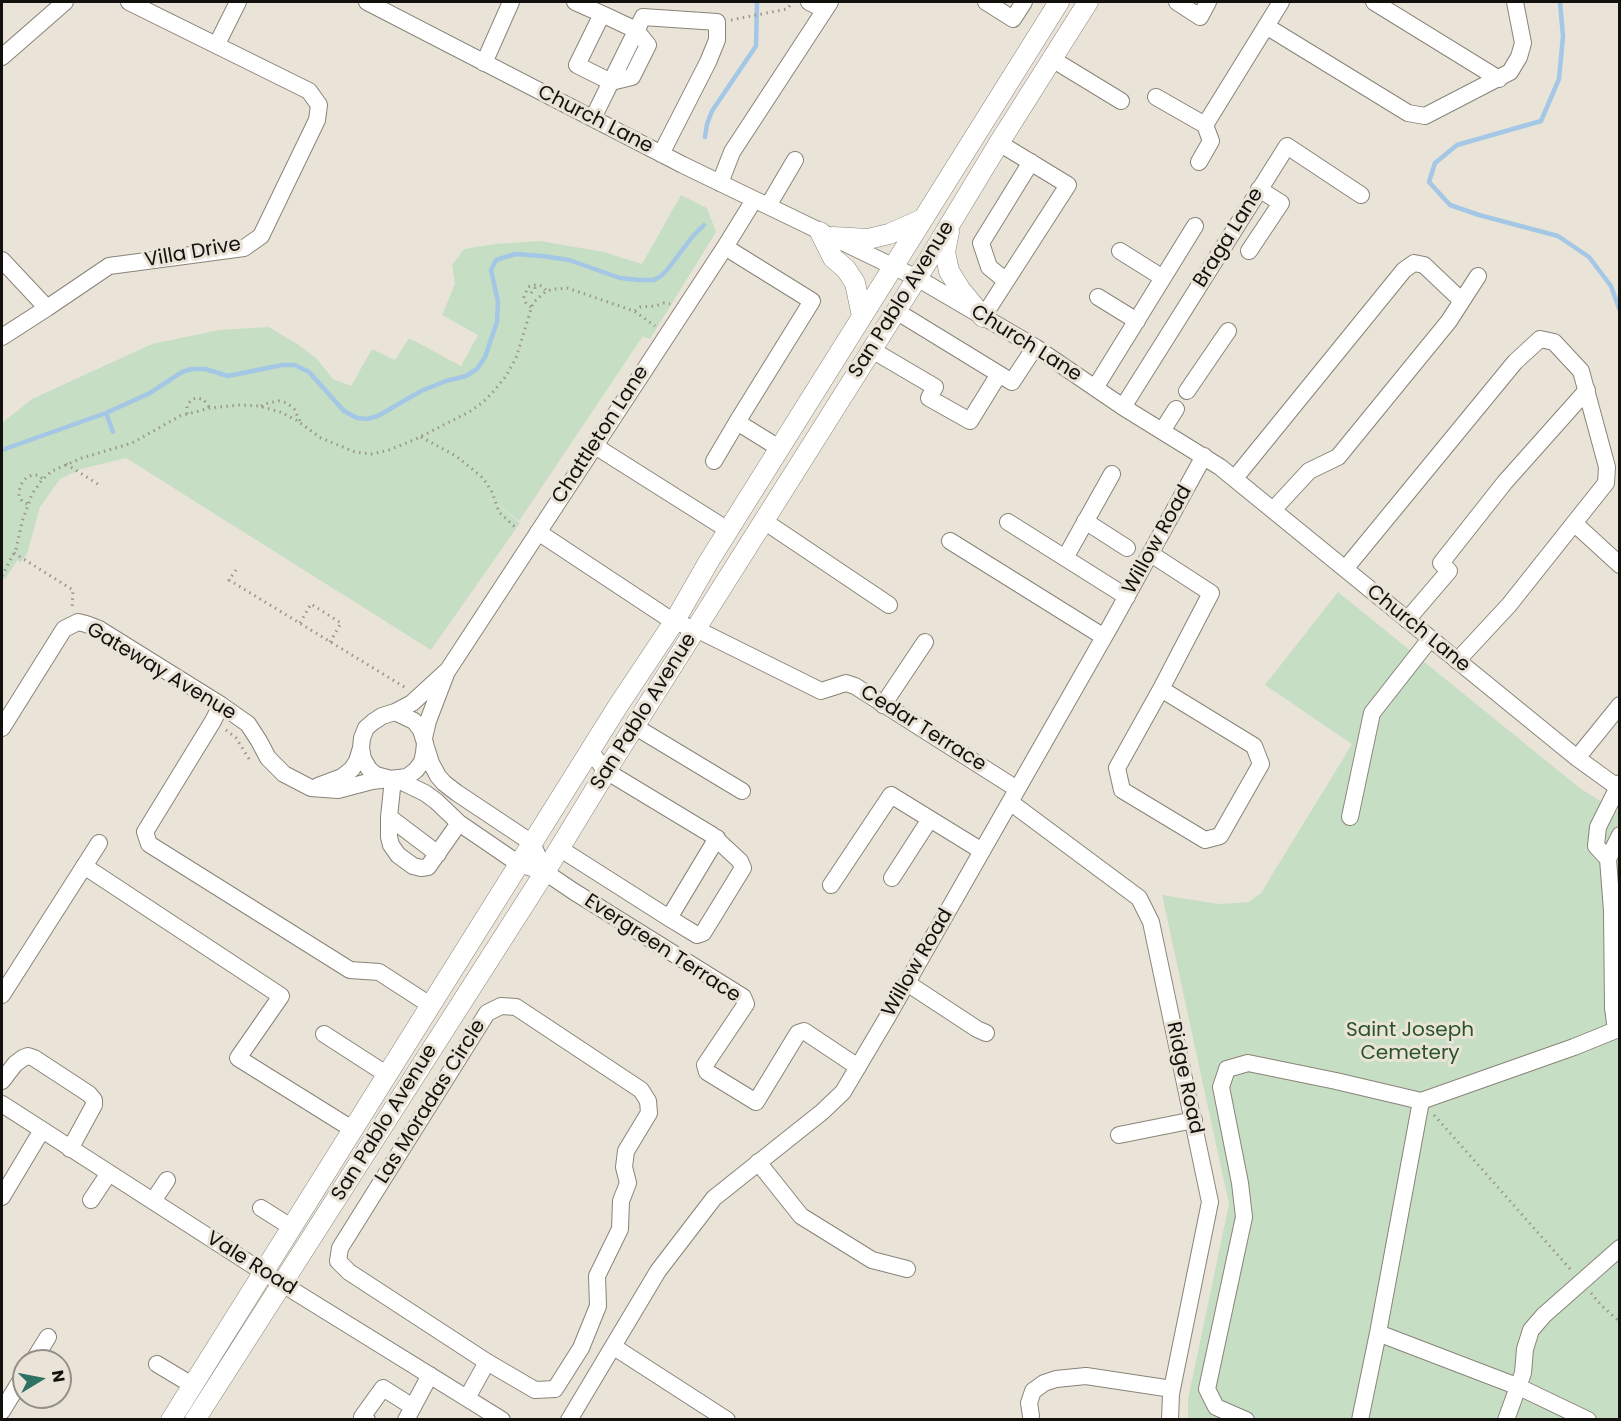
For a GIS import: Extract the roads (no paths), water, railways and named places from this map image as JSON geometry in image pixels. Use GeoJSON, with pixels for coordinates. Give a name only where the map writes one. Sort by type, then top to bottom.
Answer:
{"type":"FeatureCollection","features":[{"type":"Feature","properties":{"kind":"main road","name":"San Pablo Avenue"},"geometry":{"type":"LineString","coordinates":[[171,1419],[386,1074],[674,622],[728,530],[1059,2]]}},
{"type":"Feature","properties":{"kind":"main road","name":"San Pablo Avenue"},"geometry":{"type":"LineString","coordinates":[[195,1419],[545,872],[634,726],[872,350],[1088,2]]}},
{"type":"Feature","properties":{"kind":"main road"},"geometry":{"type":"LineString","coordinates":[[999,143],[996,136],[999,115],[1030,64],[1029,51]]}},
{"type":"Feature","properties":{"kind":"main road"},"geometry":{"type":"LineString","coordinates":[[862,316],[855,283],[846,269],[833,258],[827,235],[868,239],[889,234],[923,219]]}},
{"type":"Feature","properties":{"kind":"main road"},"geometry":{"type":"LineString","coordinates":[[951,223],[945,252],[949,271],[960,289],[983,316]]}},
{"type":"Feature","properties":{"kind":"main road"},"geometry":{"type":"LineString","coordinates":[[759,529],[751,527],[753,517],[776,478],[783,458],[779,448]]}},
{"type":"Feature","properties":{"kind":"street"},"geometry":{"type":"LineString","coordinates":[[2,57],[65,2]]}},
{"type":"Feature","properties":{"kind":"street","name":"Villa Drive"},"geometry":{"type":"LineString","coordinates":[[47,309],[109,266],[244,248],[261,236],[317,120],[319,105],[309,91],[129,2]]}},
{"type":"Feature","properties":{"kind":"street"},"geometry":{"type":"LineString","coordinates":[[217,44],[238,2]]}},
{"type":"Feature","properties":{"kind":"street"},"geometry":{"type":"LineString","coordinates":[[484,63],[511,2]]}},
{"type":"Feature","properties":{"kind":"street"},"geometry":{"type":"LineString","coordinates":[[575,2],[636,30]]}},
{"type":"Feature","properties":{"kind":"street"},"geometry":{"type":"LineString","coordinates":[[720,183],[732,152],[827,6],[809,2]]}},
{"type":"Feature","properties":{"kind":"street"},"geometry":{"type":"LineString","coordinates":[[986,2],[1013,19],[1024,2]]}},
{"type":"Feature","properties":{"kind":"street"},"geometry":{"type":"LineString","coordinates":[[1177,2],[1200,16],[1208,2]]}},
{"type":"Feature","properties":{"kind":"street"},"geometry":{"type":"LineString","coordinates":[[1205,125],[1281,2]]}},
{"type":"Feature","properties":{"kind":"street"},"geometry":{"type":"LineString","coordinates":[[1374,2],[1499,79]]}},
{"type":"Feature","properties":{"kind":"street"},"geometry":{"type":"LineString","coordinates":[[1266,26],[1408,113],[1425,116],[1510,72],[1519,57],[1523,43],[1515,2]]}},
{"type":"Feature","properties":{"kind":"street","name":"Church Lane"},"geometry":{"type":"LineString","coordinates":[[372,3],[661,154],[917,278],[1035,348],[1123,407],[1204,456],[1234,478],[1577,758],[1619,787]]}},
{"type":"Feature","properties":{"kind":"street"},"geometry":{"type":"LineString","coordinates":[[602,14],[577,65],[611,82]]}},
{"type":"Feature","properties":{"kind":"street"},"geometry":{"type":"LineString","coordinates":[[593,118],[643,16],[717,22],[717,40],[708,62],[661,154]]}},
{"type":"Feature","properties":{"kind":"street"},"geometry":{"type":"LineString","coordinates":[[1052,59],[1121,101]]}},
{"type":"Feature","properties":{"kind":"street"},"geometry":{"type":"LineString","coordinates":[[1156,97],[1205,125],[1211,141],[1199,162]]}},
{"type":"Feature","properties":{"kind":"street"},"geometry":{"type":"LineString","coordinates":[[983,316],[1068,185],[999,143]]}},
{"type":"Feature","properties":{"kind":"street","name":"Braga Lane"},"geometry":{"type":"LineString","coordinates":[[1123,407],[1287,146],[1361,195]]}},
{"type":"Feature","properties":{"kind":"street","name":"Chattleton Lane"},"geometry":{"type":"LineString","coordinates":[[424,740],[428,721],[447,670],[725,247],[795,160]]}},
{"type":"Feature","properties":{"kind":"street"},"geometry":{"type":"LineString","coordinates":[[1006,281],[989,267],[981,243],[1031,162]]}},
{"type":"Feature","properties":{"kind":"street"},"geometry":{"type":"LineString","coordinates":[[1249,251],[1281,203],[1259,189]]}},
{"type":"Feature","properties":{"kind":"street"},"geometry":{"type":"LineString","coordinates":[[1095,388],[1195,226]]}},
{"type":"Feature","properties":{"kind":"street"},"geometry":{"type":"LineString","coordinates":[[714,461],[812,301],[725,247]]}},
{"type":"Feature","properties":{"kind":"street"},"geometry":{"type":"LineString","coordinates":[[1120,251],[1163,278]]}},
{"type":"Feature","properties":{"kind":"street"},"geometry":{"type":"LineString","coordinates":[[2,260],[47,309],[2,337]]}},
{"type":"Feature","properties":{"kind":"street"},"geometry":{"type":"LineString","coordinates":[[1234,478],[1404,270],[1414,263],[1424,265],[1462,301]]}},
{"type":"Feature","properties":{"kind":"street"},"geometry":{"type":"LineString","coordinates":[[1273,510],[1309,471],[1338,457],[1449,321],[1478,276]]}},
{"type":"Feature","properties":{"kind":"street"},"geometry":{"type":"LineString","coordinates":[[1098,297],[1137,321]]}},
{"type":"Feature","properties":{"kind":"street"},"geometry":{"type":"LineString","coordinates":[[896,311],[1012,382],[1035,348]]}},
{"type":"Feature","properties":{"kind":"street"},"geometry":{"type":"LineString","coordinates":[[1187,391],[1228,331]]}},
{"type":"Feature","properties":{"kind":"street"},"geometry":{"type":"LineString","coordinates":[[1345,569],[1515,362],[1540,339],[1554,342],[1581,370],[1607,467],[1606,483],[1509,605],[1457,661]]}},
{"type":"Feature","properties":{"kind":"street"},"geometry":{"type":"LineString","coordinates":[[872,350],[935,387],[929,398],[970,421],[999,374]]}},
{"type":"Feature","properties":{"kind":"street"},"geometry":{"type":"LineString","coordinates":[[1407,620],[1449,571],[1441,563],[1506,482],[1587,390]]}},
{"type":"Feature","properties":{"kind":"street"},"geometry":{"type":"LineString","coordinates":[[1162,431],[1176,409]]}},
{"type":"Feature","properties":{"kind":"street"},"geometry":{"type":"LineString","coordinates":[[737,422],[779,448]]}},
{"type":"Feature","properties":{"kind":"street"},"geometry":{"type":"LineString","coordinates":[[595,446],[728,530]]}},
{"type":"Feature","properties":{"kind":"street","name":"Willow Road"},"geometry":{"type":"LineString","coordinates":[[569,1419],[658,1271],[714,1197],[822,1112],[843,1092],[1127,597],[1204,456]]}},
{"type":"Feature","properties":{"kind":"street"},"geometry":{"type":"LineString","coordinates":[[1065,558],[1112,474]]}},
{"type":"Feature","properties":{"kind":"street"},"geometry":{"type":"LineString","coordinates":[[1085,521],[1126,548]]}},
{"type":"Feature","properties":{"kind":"street"},"geometry":{"type":"LineString","coordinates":[[1008,522],[1127,597]]}},
{"type":"Feature","properties":{"kind":"street"},"geometry":{"type":"LineString","coordinates":[[1574,523],[1620,565]]}},
{"type":"Feature","properties":{"kind":"street"},"geometry":{"type":"LineString","coordinates":[[759,529],[889,605]]}},
{"type":"Feature","properties":{"kind":"street","name":"Cedar Terrace"},"geometry":{"type":"LineString","coordinates":[[538,532],[674,622],[696,628],[821,691],[846,683],[855,686],[1013,795]]}},
{"type":"Feature","properties":{"kind":"street"},"geometry":{"type":"LineString","coordinates":[[950,541],[1104,637]]}},
{"type":"Feature","properties":{"kind":"street"},"geometry":{"type":"LineString","coordinates":[[1151,554],[1211,593],[1117,768],[1122,790],[1205,840],[1220,836],[1261,764],[1254,746],[1161,689]]}},
{"type":"Feature","properties":{"kind":"street","name":"Gateway Avenue"},"geometry":{"type":"LineString","coordinates":[[2,728],[64,629],[80,624],[99,629],[248,724],[268,758],[284,774],[311,788],[338,790],[372,781],[393,779]]}},
{"type":"Feature","properties":{"kind":"street"},"geometry":{"type":"LineString","coordinates":[[1350,817],[1372,713],[1430,639]]}},
{"type":"Feature","properties":{"kind":"street"},"geometry":{"type":"LineString","coordinates":[[883,705],[925,642]]}},
{"type":"Feature","properties":{"kind":"street","name":"Chattleton Lane"},"geometry":{"type":"LineString","coordinates":[[395,712],[412,702],[447,670]]}},
{"type":"Feature","properties":{"kind":"street"},"geometry":{"type":"LineString","coordinates":[[221,705],[145,832],[149,844],[350,970],[379,972],[430,1005]]}},
{"type":"Feature","properties":{"kind":"street"},"geometry":{"type":"LineString","coordinates":[[1577,758],[1620,705]]}},
{"type":"Feature","properties":{"kind":"street"},"geometry":{"type":"LineString","coordinates":[[311,788],[342,777],[352,769],[357,761],[366,728],[382,716],[395,712],[414,721],[422,730],[431,763],[444,783],[532,843],[545,872]]}},
{"type":"Feature","properties":{"kind":"street"},"geometry":{"type":"LineString","coordinates":[[634,726],[742,791]]}},
{"type":"Feature","properties":{"kind":"street"},"geometry":{"type":"LineString","coordinates":[[393,779],[407,777],[416,770],[422,762],[424,740]]}},
{"type":"Feature","properties":{"kind":"street"},"geometry":{"type":"LineString","coordinates":[[361,748],[363,759],[376,775],[393,779],[425,793],[459,823],[519,864],[545,872]]}},
{"type":"Feature","properties":{"kind":"street"},"geometry":{"type":"LineString","coordinates":[[559,848],[697,935],[703,933],[743,868],[740,861],[717,838],[606,771],[590,751]]}},
{"type":"Feature","properties":{"kind":"street"},"geometry":{"type":"LineString","coordinates":[[393,779],[389,837],[398,855],[413,866],[428,867],[459,823]]}},
{"type":"Feature","properties":{"kind":"street"},"geometry":{"type":"LineString","coordinates":[[1614,858],[1596,846],[1598,826],[1619,787]]}},
{"type":"Feature","properties":{"kind":"street"},"geometry":{"type":"LineString","coordinates":[[831,885],[891,795],[982,851]]}},
{"type":"Feature","properties":{"kind":"street","name":"Ridge Road"},"geometry":{"type":"LineString","coordinates":[[1013,795],[1139,898],[1151,922],[1210,1202],[1172,1389],[1170,1419]]}},
{"type":"Feature","properties":{"kind":"street"},"geometry":{"type":"LineString","coordinates":[[389,817],[438,854]]}},
{"type":"Feature","properties":{"kind":"street"},"geometry":{"type":"LineString","coordinates":[[892,878],[930,819]]}},
{"type":"Feature","properties":{"kind":"street"},"geometry":{"type":"LineString","coordinates":[[1246,1419],[1216,1407],[1207,1389],[1244,1217],[1240,1184],[1221,1087],[1227,1069],[1248,1063],[1421,1101],[1618,1033],[1613,1008],[1612,911],[1614,858],[1620,835]]}},
{"type":"Feature","properties":{"kind":"street"},"geometry":{"type":"LineString","coordinates":[[669,918],[717,838]]}},
{"type":"Feature","properties":{"kind":"street"},"geometry":{"type":"LineString","coordinates":[[2,995],[99,843]]}},
{"type":"Feature","properties":{"kind":"street"},"geometry":{"type":"LineString","coordinates":[[84,866],[281,996],[238,1058],[352,1129]]}},
{"type":"Feature","properties":{"kind":"street","name":"Evergreen Terrace"},"geometry":{"type":"LineString","coordinates":[[545,872],[743,997],[746,1004],[705,1065],[707,1072],[756,1102],[798,1033],[804,1031],[858,1067]]}},
{"type":"Feature","properties":{"kind":"street"},"geometry":{"type":"LineString","coordinates":[[907,983],[986,1033]]}},
{"type":"Feature","properties":{"kind":"street","name":"Las Moradas Circle"},"geometry":{"type":"LineString","coordinates":[[501,1006],[516,1007],[641,1090],[648,1101],[649,1113],[626,1151],[624,1167],[628,1183],[621,1201],[620,1229],[597,1276],[598,1306],[581,1348],[555,1389],[535,1390],[487,1362],[349,1272],[338,1262],[340,1248],[486,1013],[501,1006]]}},
{"type":"Feature","properties":{"kind":"street"},"geometry":{"type":"LineString","coordinates":[[324,1034],[386,1074]]}},
{"type":"Feature","properties":{"kind":"street"},"geometry":{"type":"LineString","coordinates":[[2,1081],[15,1064],[28,1056],[89,1094],[94,1100],[94,1105],[70,1149]]}},
{"type":"Feature","properties":{"kind":"street"},"geometry":{"type":"LineString","coordinates":[[1359,1419],[1378,1333],[1421,1101]]}},
{"type":"Feature","properties":{"kind":"street","name":"Vale Road"},"geometry":{"type":"LineString","coordinates":[[2,1104],[263,1272],[502,1419]]}},
{"type":"Feature","properties":{"kind":"street"},"geometry":{"type":"LineString","coordinates":[[1119,1135],[1194,1120]]}},
{"type":"Feature","properties":{"kind":"street"},"geometry":{"type":"LineString","coordinates":[[2,1197],[42,1130]]}},
{"type":"Feature","properties":{"kind":"street"},"geometry":{"type":"LineString","coordinates":[[758,1162],[801,1216],[872,1260],[907,1269]]}},
{"type":"Feature","properties":{"kind":"street"},"geometry":{"type":"LineString","coordinates":[[91,1200],[109,1173]]}},
{"type":"Feature","properties":{"kind":"street"},"geometry":{"type":"LineString","coordinates":[[153,1201],[167,1180]]}},
{"type":"Feature","properties":{"kind":"street"},"geometry":{"type":"LineString","coordinates":[[261,1208],[291,1227]]}},
{"type":"Feature","properties":{"kind":"street"},"geometry":{"type":"LineString","coordinates":[[1506,1419],[1523,1374],[1525,1349],[1531,1330],[1544,1315],[1620,1248]]}},
{"type":"Feature","properties":{"kind":"street"},"geometry":{"type":"LineString","coordinates":[[1378,1333],[1519,1388],[1588,1419]]}},
{"type":"Feature","properties":{"kind":"street"},"geometry":{"type":"LineString","coordinates":[[40,1349],[48,1336]]}},
{"type":"Feature","properties":{"kind":"street"},"geometry":{"type":"LineString","coordinates":[[614,1347],[727,1419]]}},
{"type":"Feature","properties":{"kind":"street"},"geometry":{"type":"LineString","coordinates":[[467,1398],[487,1362]]}},
{"type":"Feature","properties":{"kind":"street"},"geometry":{"type":"LineString","coordinates":[[157,1364],[192,1385]]}},
{"type":"Feature","properties":{"kind":"street"},"geometry":{"type":"LineString","coordinates":[[366,1419],[362,1417],[382,1388],[409,1413],[430,1375]]}},
{"type":"Feature","properties":{"kind":"street"},"geometry":{"type":"LineString","coordinates":[[1031,1416],[1029,1403],[1033,1391],[1044,1383],[1056,1379],[1086,1376],[1172,1389]]}},
{"type":"Feature","properties":{"kind":"street"},"geometry":{"type":"LineString","coordinates":[[2,1412],[12,1395]]}},
{"type":"Feature","properties":{"kind":"waterway"},"geometry":{"type":"LineString","coordinates":[[705,137],[712,111],[756,46],[757,2]]}},
{"type":"Feature","properties":{"kind":"waterway"},"geometry":{"type":"LineString","coordinates":[[1560,2],[1563,36],[1559,79],[1541,121],[1457,145],[1435,163],[1429,182],[1450,205],[1558,236],[1589,257],[1611,286],[1620,311]]}},
{"type":"Feature","properties":{"kind":"waterway"},"geometry":{"type":"LineString","coordinates":[[2,450],[106,413],[150,393],[182,372],[192,369],[205,369],[228,376],[282,365],[295,365],[309,372],[344,411],[357,418],[367,419],[378,416],[421,391],[466,376],[477,369],[485,357],[497,322],[498,302],[491,270],[496,260],[515,254],[542,256],[569,260],[620,278],[654,280],[667,270],[704,225]]}},
{"type":"Feature","properties":{"kind":"waterway"},"geometry":{"type":"LineString","coordinates":[[106,413],[113,432]]}},
{"type":"Feature","properties":{"kind":"park label","name":"Saint Joseph Cemetery"},"geometry":{"type":"Point","coordinates":[1410,1042]}}]}
